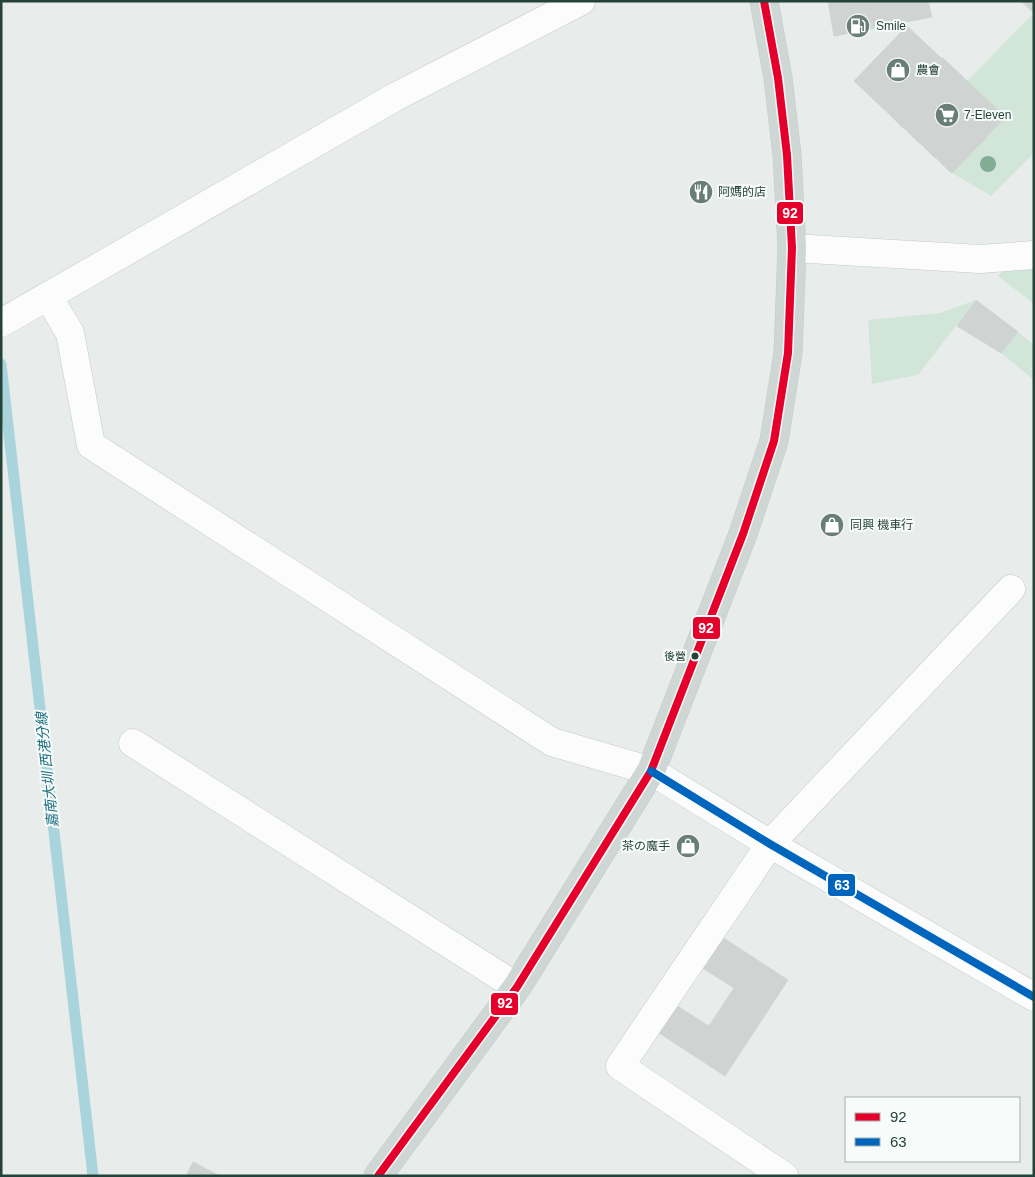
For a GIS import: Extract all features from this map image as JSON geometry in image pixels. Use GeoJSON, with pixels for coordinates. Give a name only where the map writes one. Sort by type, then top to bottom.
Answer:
{"type":"FeatureCollection","features":[{"type":"Feature","properties":{"kind":"main road"},"geometry":{"type":"LineString","coordinates":[[379,1175],[517,987],[651,771],[743,534],[774,441],[788,353],[792,248],[787,155],[778,78],[764,1]]}},
{"type":"Feature","properties":{"kind":"street"},"geometry":{"type":"LineString","coordinates":[[1,323],[395,97],[582,1]]}},
{"type":"Feature","properties":{"kind":"street"},"geometry":{"type":"LineString","coordinates":[[792,248],[980,259],[1034,255]]}},
{"type":"Feature","properties":{"kind":"street"},"geometry":{"type":"LineString","coordinates":[[48,296],[70,333],[91,445],[552,742],[651,771],[770,844],[1034,998]]}},
{"type":"Feature","properties":{"kind":"street"},"geometry":{"type":"LineString","coordinates":[[784,1176],[620,1066],[770,844],[1011,589]]}},
{"type":"Feature","properties":{"kind":"street"},"geometry":{"type":"LineString","coordinates":[[133,743],[517,987]]}},
{"type":"Feature","properties":{"kind":"green space"},"geometry":{"type":"Polygon","coordinates":[[[1032,15],[1034,17],[1034,153],[991,196],[952,173],[1005,117],[967,81],[1032,15]]]}},
{"type":"Feature","properties":{"kind":"green space"},"geometry":{"type":"Polygon","coordinates":[[[1034,260],[1034,304],[998,276],[1010,261],[1034,260]]]}},
{"type":"Feature","properties":{"kind":"green space"},"geometry":{"type":"Polygon","coordinates":[[[976,300],[918,375],[872,384],[868,320],[940,313],[976,300]]]}},
{"type":"Feature","properties":{"kind":"green space"},"geometry":{"type":"Polygon","coordinates":[[[1018,332],[1034,345],[1034,365],[1030,369],[1034,372],[1034,380],[1001,353],[1018,332]]]}},
{"type":"Feature","properties":{"kind":"building","name":"Smile"},"geometry":{"type":"Polygon","coordinates":[[[828,1],[928,1],[932,17],[834,36],[828,1]]]}},
{"type":"Feature","properties":{"kind":"building"},"geometry":{"type":"Polygon","coordinates":[[[1021,1],[1034,1],[1034,13],[1021,1]]]}},
{"type":"Feature","properties":{"kind":"building","name":"農會"},"geometry":{"type":"Polygon","coordinates":[[[907,26],[941,58],[889,114],[854,81],[907,26]]]}},
{"type":"Feature","properties":{"kind":"building","name":"7-Eleven"},"geometry":{"type":"Polygon","coordinates":[[[941,58],[1005,117],[952,173],[889,114],[941,58]]]}},
{"type":"Feature","properties":{"kind":"building","name":"7-Eleven"},"geometry":{"type":"Polygon","coordinates":[[[941,58],[1005,117],[952,173],[889,114],[941,58]]]}},
{"type":"Feature","properties":{"kind":"building","name":"7-Eleven"},"geometry":{"type":"Polygon","coordinates":[[[941,58],[1005,117],[952,173],[889,114],[941,58]]]}},
{"type":"Feature","properties":{"kind":"building","name":"7-Eleven"},"geometry":{"type":"Polygon","coordinates":[[[941,58],[1005,117],[952,173],[889,114],[941,58]]]}},
{"type":"Feature","properties":{"kind":"building","name":"7-Eleven"},"geometry":{"type":"Polygon","coordinates":[[[942,58],[1005,117],[952,173],[889,114],[942,58]]]}},
{"type":"Feature","properties":{"kind":"building","name":"7-Eleven"},"geometry":{"type":"Polygon","coordinates":[[[942,58],[1005,117],[952,173],[889,114],[942,58]]]}},
{"type":"Feature","properties":{"kind":"building","name":"7-Eleven"},"geometry":{"type":"Polygon","coordinates":[[[942,58],[1005,117],[952,173],[889,114],[942,58]]]}},
{"type":"Feature","properties":{"kind":"building"},"geometry":{"type":"Polygon","coordinates":[[[976,300],[1018,332],[1001,353],[957,326],[976,300]]]}},
{"type":"Feature","properties":{"kind":"building"},"geometry":{"type":"Polygon","coordinates":[[[702,924],[788,980],[725,1076],[653,1029],[671,1002],[709,1026],[734,988],[682,955],[702,924]]]}},
{"type":"Feature","properties":{"kind":"building"},"geometry":{"type":"Polygon","coordinates":[[[193,1162],[220,1176],[186,1176],[193,1162]]]}},
{"type":"Feature","properties":{"kind":"waterway","name":"嘉南大圳 西港分線"},"geometry":{"type":"LineString","coordinates":[[1,364],[93,1176]]}},
{"type":"Feature","properties":{"kind":"transit line","name":"92"},"geometry":{"type":"LineString","coordinates":[[378,1176],[517,987],[651,771],[743,534],[774,441],[788,353],[792,248],[787,155],[778,78],[764,1]]}},
{"type":"Feature","properties":{"kind":"transit line","name":"63"},"geometry":{"type":"LineString","coordinates":[[651,771],[770,844],[1034,997]]}},
{"type":"Feature","properties":{"kind":"place","name":"Smile"},"geometry":{"type":"Point","coordinates":[858,26]}},
{"type":"Feature","properties":{"kind":"place","name":"農會"},"geometry":{"type":"Point","coordinates":[898,70]}},
{"type":"Feature","properties":{"kind":"place","name":"7-Eleven"},"geometry":{"type":"Point","coordinates":[947,115]}},
{"type":"Feature","properties":{"kind":"place","name":"阿媽的店"},"geometry":{"type":"Point","coordinates":[701,192]}},
{"type":"Feature","properties":{"kind":"place","name":"同興 機車行"},"geometry":{"type":"Point","coordinates":[832,525]}},
{"type":"Feature","properties":{"kind":"place","name":"後營"},"geometry":{"type":"Point","coordinates":[695,656]}},
{"type":"Feature","properties":{"kind":"place","name":"茶の魔手"},"geometry":{"type":"Point","coordinates":[688,846]}}]}
